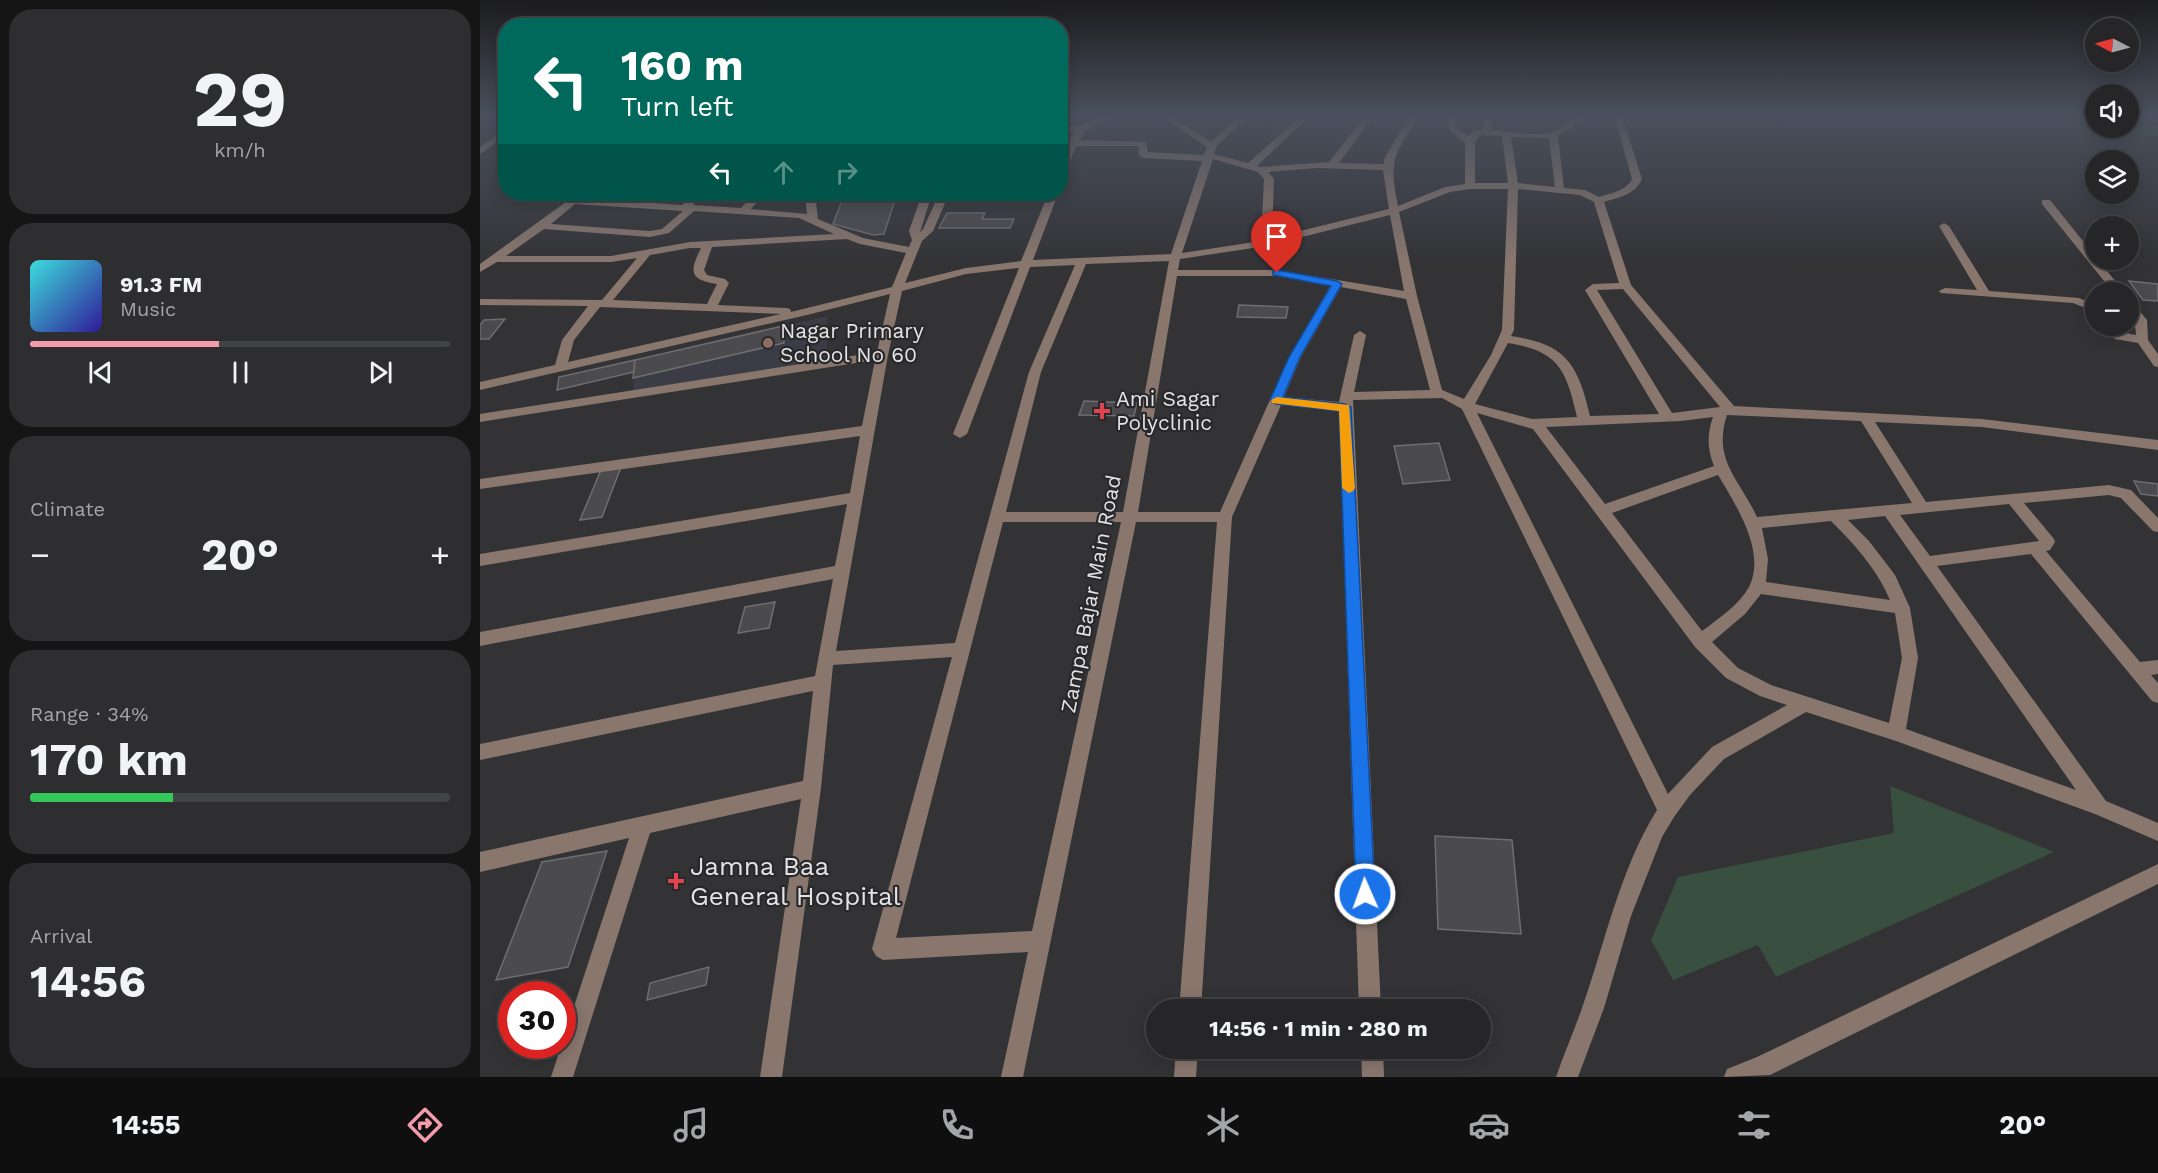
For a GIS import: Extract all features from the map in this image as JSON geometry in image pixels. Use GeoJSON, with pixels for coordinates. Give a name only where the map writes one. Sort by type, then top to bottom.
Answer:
{"type":"FeatureCollection","features":[{"type":"Feature","properties":{"kind":"street","name":"Zampa Bajar Main Road"},"geometry":{"type":"LineString","coordinates":[[1012,1077],[1130,515],[1175,257],[1206,165]]}},
{"type":"Feature","properties":{"kind":"street"},"geometry":{"type":"LineString","coordinates":[[1245,165],[1262,170],[1301,165]]}},
{"type":"Feature","properties":{"kind":"street"},"geometry":{"type":"LineString","coordinates":[[1339,165],[1387,167],[1411,296],[1437,394]]}},
{"type":"Feature","properties":{"kind":"street"},"geometry":{"type":"LineString","coordinates":[[1470,165],[1470,186]]}},
{"type":"Feature","properties":{"kind":"street"},"geometry":{"type":"LineString","coordinates":[[1467,406],[1508,330],[1513,186],[1510,165]]}},
{"type":"Feature","properties":{"kind":"street"},"geometry":{"type":"LineString","coordinates":[[1556,165],[1560,191]]}},
{"type":"Feature","properties":{"kind":"street"},"geometry":{"type":"LineString","coordinates":[[1598,200],[1632,188],[1637,179],[1633,165]]}},
{"type":"Feature","properties":{"kind":"street"},"geometry":{"type":"LineString","coordinates":[[1262,170],[1269,179],[1270,195],[1266,243]]}},
{"type":"Feature","properties":{"kind":"street"},"geometry":{"type":"LineString","coordinates":[[480,386],[807,312],[966,271],[1026,264],[1175,257],[1266,243],[1394,211],[1448,189],[1470,186],[1513,186],[1582,192],[1598,200],[1626,286],[1726,411]]}},
{"type":"Feature","properties":{"kind":"street"},"geometry":{"type":"LineString","coordinates":[[480,269],[542,226],[573,201]]}},
{"type":"Feature","properties":{"kind":"street"},"geometry":{"type":"LineString","coordinates":[[602,201],[801,215],[847,236],[879,246],[912,251]]}},
{"type":"Feature","properties":{"kind":"street"},"geometry":{"type":"LineString","coordinates":[[620,204],[623,201]]}},
{"type":"Feature","properties":{"kind":"street"},"geometry":{"type":"LineString","coordinates":[[542,226],[650,234],[665,231],[692,201]]}},
{"type":"Feature","properties":{"kind":"street"},"geometry":{"type":"LineString","coordinates":[[744,211],[753,201]]}},
{"type":"Feature","properties":{"kind":"street"},"geometry":{"type":"LineString","coordinates":[[811,201],[813,219]]}},
{"type":"Feature","properties":{"kind":"street"},"geometry":{"type":"LineString","coordinates":[[917,240],[914,231],[925,201]]}},
{"type":"Feature","properties":{"kind":"street"},"geometry":{"type":"LineString","coordinates":[[771,1077],[812,788],[822,682],[882,355],[897,289],[917,240],[928,231],[941,201]]}},
{"type":"Feature","properties":{"kind":"street"},"geometry":{"type":"LineString","coordinates":[[960,434],[1050,201]]}},
{"type":"Feature","properties":{"kind":"street"},"geometry":{"type":"LineString","coordinates":[[2046,202],[2111,282]]}},
{"type":"Feature","properties":{"kind":"street"},"geometry":{"type":"LineString","coordinates":[[1944,226],[1985,293]]}},
{"type":"Feature","properties":{"kind":"street"},"geometry":{"type":"LineString","coordinates":[[495,259],[593,260],[708,244],[847,236]]}},
{"type":"Feature","properties":{"kind":"street"},"geometry":{"type":"LineString","coordinates":[[708,244],[697,270],[698,275],[723,283],[711,308]]}},
{"type":"Feature","properties":{"kind":"street"},"geometry":{"type":"LineString","coordinates":[[561,368],[561,351],[565,342],[648,251]]}},
{"type":"Feature","properties":{"kind":"street"},"geometry":{"type":"LineString","coordinates":[[1040,941],[883,949],[1035,372],[1082,262]]}},
{"type":"Feature","properties":{"kind":"street"},"geometry":{"type":"LineString","coordinates":[[1172,273],[1277,273],[1411,296]]}},
{"type":"Feature","properties":{"kind":"street"},"geometry":{"type":"LineString","coordinates":[[1191,999],[1226,517],[1295,357],[1337,284]]}},
{"type":"Feature","properties":{"kind":"street"},"geometry":{"type":"LineString","coordinates":[[1626,286],[1593,287],[1591,290],[1668,417]]}},
{"type":"Feature","properties":{"kind":"street"},"geometry":{"type":"LineString","coordinates":[[1945,291],[2075,300],[2085,304]]}},
{"type":"Feature","properties":{"kind":"street"},"geometry":{"type":"LineString","coordinates":[[480,302],[601,303],[807,312]]}},
{"type":"Feature","properties":{"kind":"street"},"geometry":{"type":"LineString","coordinates":[[2139,320],[2144,327],[2142,340],[2158,363]]}},
{"type":"Feature","properties":{"kind":"street"},"geometry":{"type":"LineString","coordinates":[[1360,335],[1346,402],[1370,999]]}},
{"type":"Feature","properties":{"kind":"street"},"geometry":{"type":"LineString","coordinates":[[2119,336],[2142,340]]}},
{"type":"Feature","properties":{"kind":"street"},"geometry":{"type":"LineString","coordinates":[[1504,339],[1541,346],[1552,352],[1569,373],[1576,387],[1584,420]]}},
{"type":"Feature","properties":{"kind":"street"},"geometry":{"type":"LineString","coordinates":[[480,418],[882,355]]}},
{"type":"Feature","properties":{"kind":"street"},"geometry":{"type":"LineString","coordinates":[[1276,400],[1346,402],[1444,394],[1467,406],[1532,423],[1538,426],[1701,642],[1732,673],[1766,691],[1896,733],[2099,807],[2158,832]]}},
{"type":"Feature","properties":{"kind":"street"},"geometry":{"type":"LineString","coordinates":[[1467,406],[1667,811]]}},
{"type":"Feature","properties":{"kind":"street"},"geometry":{"type":"LineString","coordinates":[[1701,642],[1744,604],[1757,587],[1761,564],[1753,523],[1720,470],[1715,450],[1716,423],[1726,411]]}},
{"type":"Feature","properties":{"kind":"street"},"geometry":{"type":"LineString","coordinates":[[1532,423],[1668,417],[1726,411],[1982,423],[2156,447]]}},
{"type":"Feature","properties":{"kind":"street"},"geometry":{"type":"LineString","coordinates":[[1865,417],[1922,507]]}},
{"type":"Feature","properties":{"kind":"street"},"geometry":{"type":"LineString","coordinates":[[480,484],[607,464],[868,430]]}},
{"type":"Feature","properties":{"kind":"street"},"geometry":{"type":"LineString","coordinates":[[1602,510],[1720,470]]}},
{"type":"Feature","properties":{"kind":"street"},"geometry":{"type":"LineString","coordinates":[[1753,523],[2117,490],[2126,494],[2158,527]]}},
{"type":"Feature","properties":{"kind":"street"},"geometry":{"type":"LineString","coordinates":[[480,560],[856,497]]}},
{"type":"Feature","properties":{"kind":"street"},"geometry":{"type":"LineString","coordinates":[[1926,562],[2045,546],[2047,542],[2013,499]]}},
{"type":"Feature","properties":{"kind":"street"},"geometry":{"type":"LineString","coordinates":[[1888,510],[2099,807]]}},
{"type":"Feature","properties":{"kind":"street"},"geometry":{"type":"LineString","coordinates":[[996,517],[1130,515],[1226,517]]}},
{"type":"Feature","properties":{"kind":"street"},"geometry":{"type":"LineString","coordinates":[[1835,516],[1864,545],[1889,579],[1902,608],[1910,658],[1896,733]]}},
{"type":"Feature","properties":{"kind":"street"},"geometry":{"type":"LineString","coordinates":[[2035,548],[2158,696]]}},
{"type":"Feature","properties":{"kind":"street"},"geometry":{"type":"LineString","coordinates":[[480,639],[843,571]]}},
{"type":"Feature","properties":{"kind":"street"},"geometry":{"type":"LineString","coordinates":[[1757,587],[1902,608]]}},
{"type":"Feature","properties":{"kind":"street"},"geometry":{"type":"LineString","coordinates":[[826,658],[962,649]]}},
{"type":"Feature","properties":{"kind":"street"},"geometry":{"type":"LineString","coordinates":[[2136,669],[2158,667]]}},
{"type":"Feature","properties":{"kind":"street"},"geometry":{"type":"LineString","coordinates":[[480,752],[822,682]]}},
{"type":"Feature","properties":{"kind":"street"},"geometry":{"type":"LineString","coordinates":[[1567,1077],[1593,1008],[1621,916],[1654,832],[1667,811],[1683,789],[1718,753],[1806,703]]}},
{"type":"Feature","properties":{"kind":"street"},"geometry":{"type":"LineString","coordinates":[[480,862],[812,788]]}},
{"type":"Feature","properties":{"kind":"street"},"geometry":{"type":"LineString","coordinates":[[562,1077],[642,827]]}},
{"type":"Feature","properties":{"kind":"street"},"geometry":{"type":"LineString","coordinates":[[1735,1077],[1765,1072],[2158,874]]}},
{"type":"Feature","properties":{"kind":"street"},"geometry":{"type":"LineString","coordinates":[[1185,1077],[1186,1059]]}},
{"type":"Feature","properties":{"kind":"street"},"geometry":{"type":"LineString","coordinates":[[1372,1059],[1373,1077]]}},
{"type":"Feature","properties":{"kind":"shaded area","name":"Nagar Primary School No 60"},"geometry":{"type":"Polygon","coordinates":[[[827,316],[827,360],[633,391],[635,360],[827,316]]]}},
{"type":"Feature","properties":{"kind":"green space"},"geometry":{"type":"Polygon","coordinates":[[[1890,786],[2054,852],[1776,977],[1758,945],[1673,980],[1651,940],[1678,877],[1894,833],[1890,786]]]}},
{"type":"Feature","properties":{"kind":"building"},"geometry":{"type":"Polygon","coordinates":[[[842,201],[895,201],[884,234],[873,235],[833,224],[842,201]]]}},
{"type":"Feature","properties":{"kind":"building"},"geometry":{"type":"Polygon","coordinates":[[[947,213],[985,213],[982,219],[1014,219],[1010,228],[939,228],[947,213]]]}},
{"type":"Feature","properties":{"kind":"building"},"geometry":{"type":"Polygon","coordinates":[[[2139,282],[2158,284],[2158,301],[2143,300],[2139,295],[2139,282]]]}},
{"type":"Feature","properties":{"kind":"building"},"geometry":{"type":"Polygon","coordinates":[[[1239,305],[1288,307],[1286,318],[1237,317],[1239,305]]]}},
{"type":"Feature","properties":{"kind":"building"},"geometry":{"type":"Polygon","coordinates":[[[505,319],[489,339],[480,339],[480,325],[484,320],[505,319]]]}},
{"type":"Feature","properties":{"kind":"building"},"geometry":{"type":"Polygon","coordinates":[[[783,326],[784,343],[633,378],[635,360],[783,326]]]}},
{"type":"Feature","properties":{"kind":"building"},"geometry":{"type":"Polygon","coordinates":[[[635,360],[634,372],[557,390],[559,377],[635,360]]]}},
{"type":"Feature","properties":{"kind":"building"},"geometry":{"type":"Polygon","coordinates":[[[1084,401],[1137,403],[1134,416],[1079,415],[1084,401]]]}},
{"type":"Feature","properties":{"kind":"building"},"geometry":{"type":"Polygon","coordinates":[[[1439,443],[1450,480],[1403,484],[1394,446],[1439,443]]]}},
{"type":"Feature","properties":{"kind":"building"},"geometry":{"type":"Polygon","coordinates":[[[621,467],[602,517],[580,520],[601,470],[621,467]]]}},
{"type":"Feature","properties":{"kind":"building"},"geometry":{"type":"Polygon","coordinates":[[[2134,481],[2158,484],[2158,496],[2141,494],[2134,481]]]}},
{"type":"Feature","properties":{"kind":"building"},"geometry":{"type":"Polygon","coordinates":[[[775,602],[769,628],[738,633],[745,607],[775,602]]]}},
{"type":"Feature","properties":{"kind":"building"},"geometry":{"type":"Polygon","coordinates":[[[1435,836],[1512,840],[1521,934],[1438,929],[1435,836]]]}},
{"type":"Feature","properties":{"kind":"building"},"geometry":{"type":"Polygon","coordinates":[[[607,851],[568,967],[496,980],[542,862],[607,851]]]}},
{"type":"Feature","properties":{"kind":"building"},"geometry":{"type":"Polygon","coordinates":[[[709,967],[706,985],[647,1000],[650,983],[709,967]]]}},
{"type":"Feature","properties":{"kind":"slow traffic"},"geometry":{"type":"LineString","coordinates":[[1277,400],[1345,407],[1349,488]]}},
{"type":"Feature","properties":{"kind":"place","name":"Nagar Primary School No 60"},"geometry":{"type":"Point","coordinates":[768,343]}},
{"type":"Feature","properties":{"kind":"place","name":"Ami Sagar Polyclinic"},"geometry":{"type":"Point","coordinates":[1102,411]}},
{"type":"Feature","properties":{"kind":"place","name":"Jamna Baa General Hospital"},"geometry":{"type":"Point","coordinates":[676,881]}},
{"type":"Feature","properties":{"kind":"route"},"geometry":{"type":"LineString","coordinates":[[1277,273],[1337,284],[1295,357],[1276,400],[1345,407],[1365,894]]}}]}
